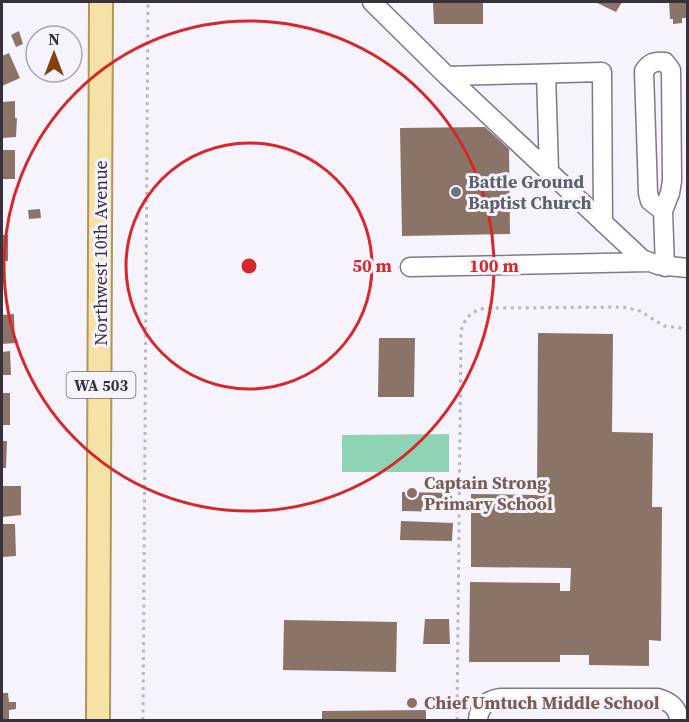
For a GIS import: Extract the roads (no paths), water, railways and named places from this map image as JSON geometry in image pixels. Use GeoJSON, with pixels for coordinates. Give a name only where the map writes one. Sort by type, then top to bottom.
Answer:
{"type":"FeatureCollection","features":[{"type":"Feature","properties":{"kind":"main road","name":"Northwest 10th Avenue"},"geometry":{"type":"LineString","coordinates":[[98,720],[101,2]]}},
{"type":"Feature","properties":{"kind":"lane"},"geometry":{"type":"LineString","coordinates":[[372,2],[447,76],[642,259],[657,264]]}},
{"type":"Feature","properties":{"kind":"lane"},"geometry":{"type":"LineString","coordinates":[[657,264],[663,211],[672,181],[671,70],[665,62],[656,61],[648,64],[644,71],[648,193],[650,201],[663,211]]}},
{"type":"Feature","properties":{"kind":"lane"},"geometry":{"type":"LineString","coordinates":[[447,76],[602,72],[603,223]]}},
{"type":"Feature","properties":{"kind":"lane"},"geometry":{"type":"LineString","coordinates":[[546,75],[549,171]]}},
{"type":"Feature","properties":{"kind":"lane"},"geometry":{"type":"LineString","coordinates":[[410,267],[657,264],[687,268]]}},
{"type":"Feature","properties":{"kind":"lane"},"geometry":{"type":"LineString","coordinates":[[478,720],[478,714],[483,705],[490,700],[501,698],[658,698],[668,701],[676,708],[679,720]]}},
{"type":"Feature","properties":{"kind":"place","name":"Battle Ground Baptist Church"},"geometry":{"type":"Point","coordinates":[456,192]}},
{"type":"Feature","properties":{"kind":"place","name":"Captain Strong Primary School"},"geometry":{"type":"Point","coordinates":[412,493]}},
{"type":"Feature","properties":{"kind":"place","name":"Chief Umtuch Middle School"},"geometry":{"type":"Point","coordinates":[412,703]}}]}
